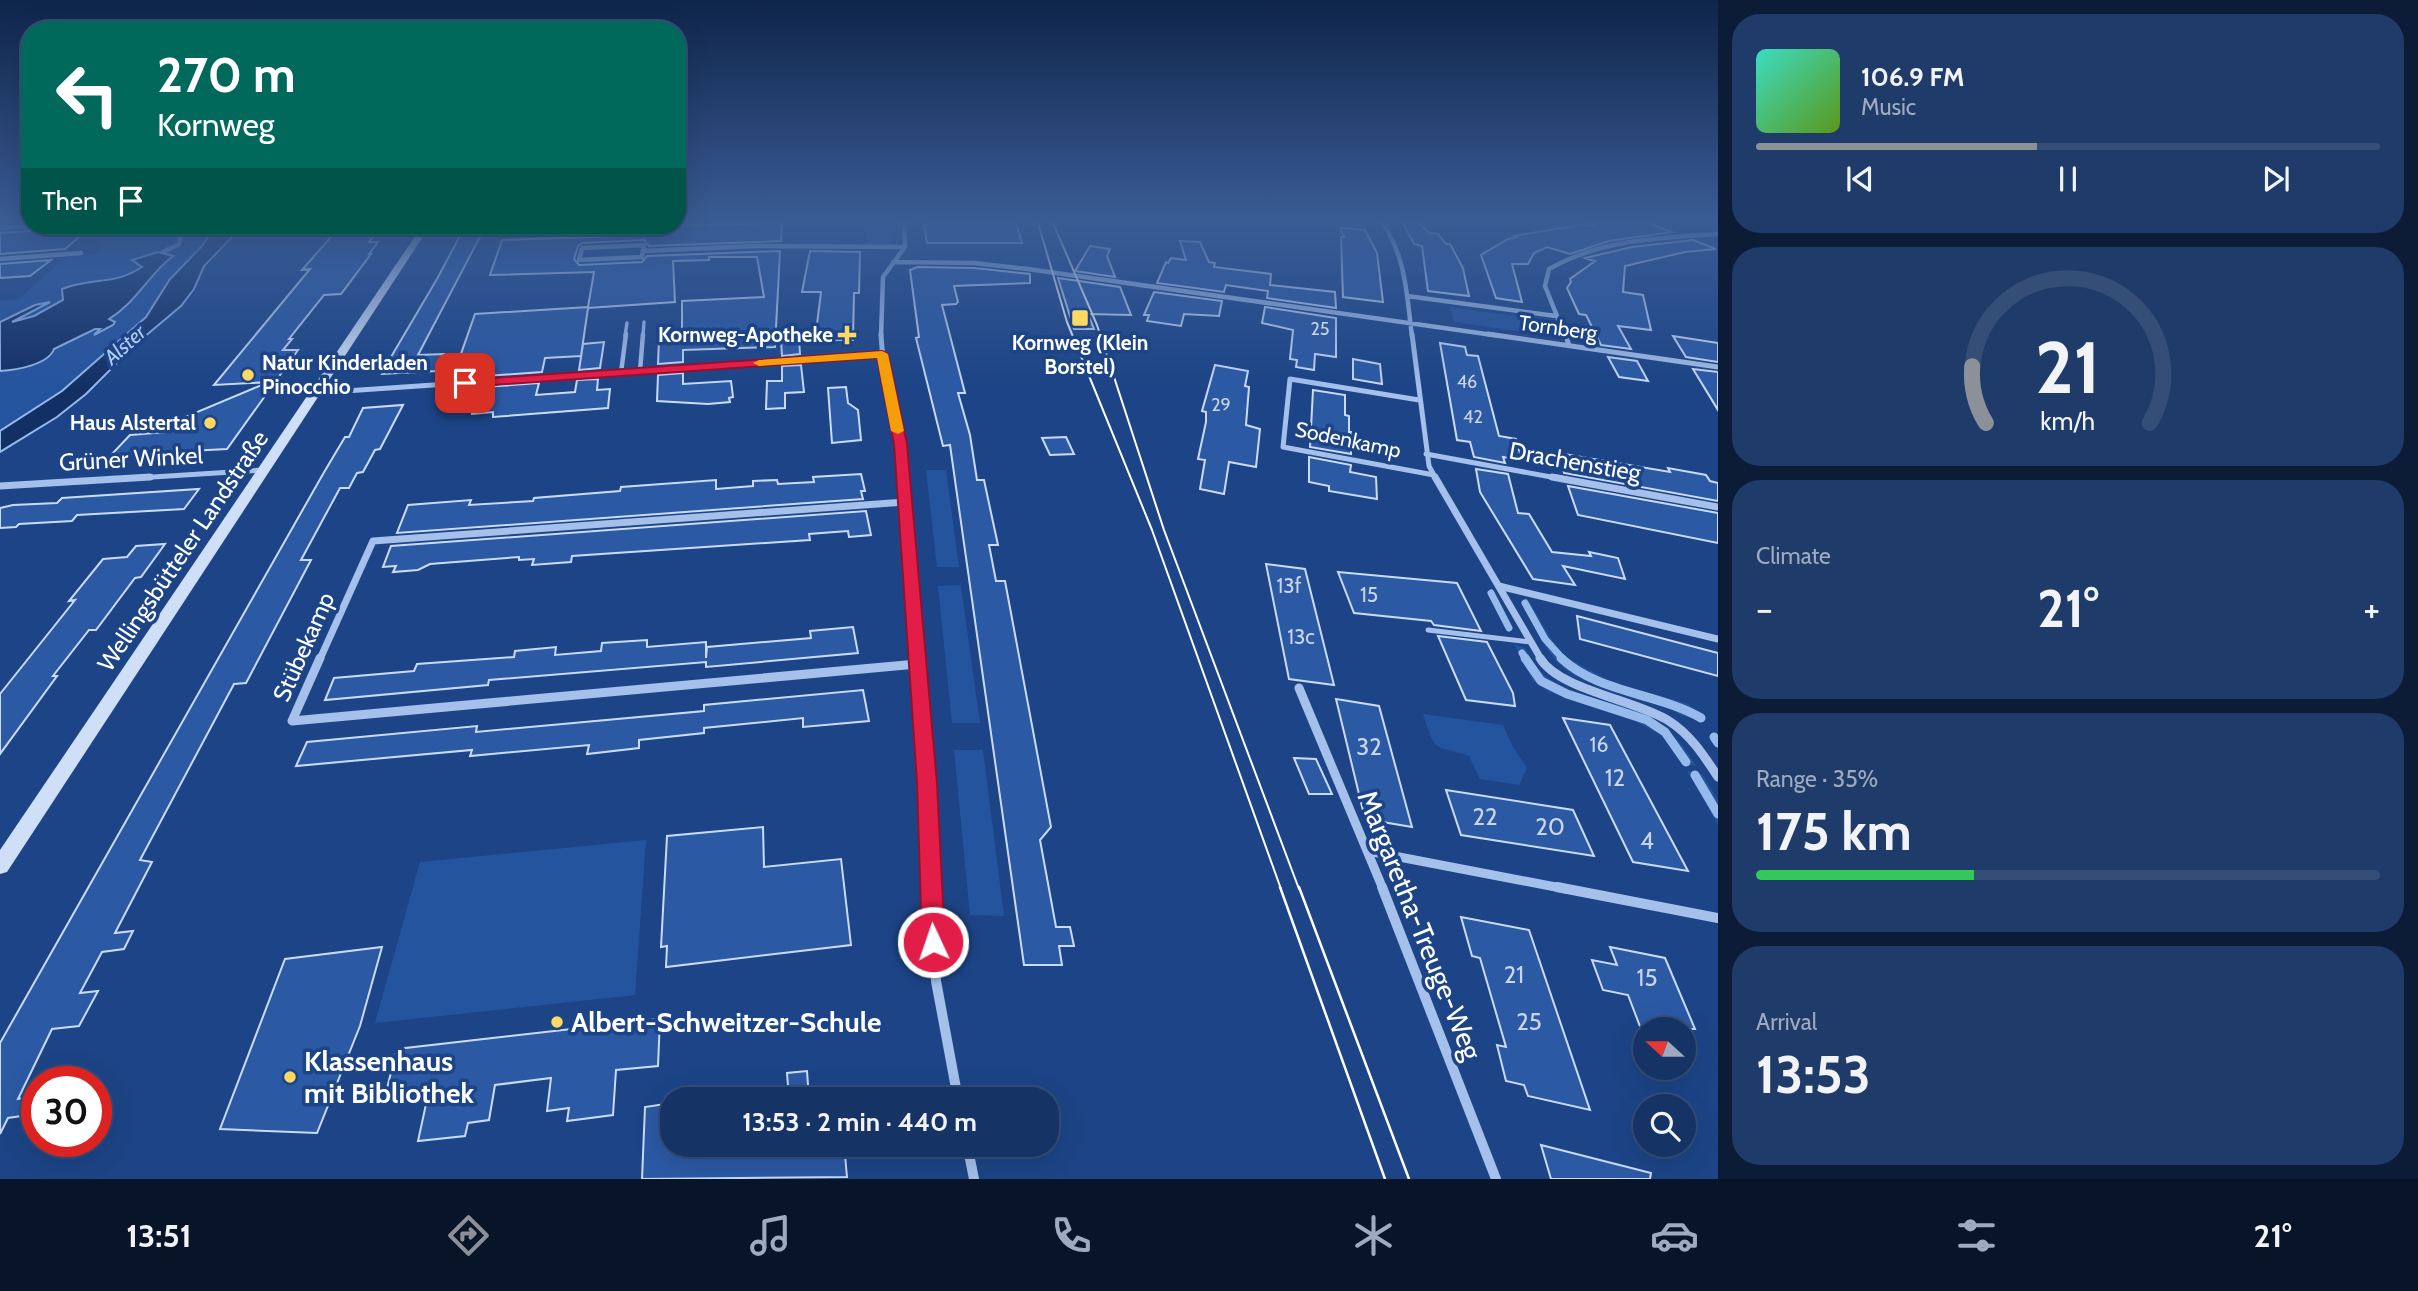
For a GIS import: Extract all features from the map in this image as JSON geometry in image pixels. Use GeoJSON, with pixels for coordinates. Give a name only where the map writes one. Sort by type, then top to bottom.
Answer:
{"type":"FeatureCollection","features":[{"type":"Feature","properties":{"kind":"main road","name":"Wellingsbütteler Landstraße"},"geometry":{"type":"LineString","coordinates":[[0,866],[392,278]]}},
{"type":"Feature","properties":{"kind":"street"},"geometry":{"type":"LineString","coordinates":[[883,278],[880,314],[882,354],[900,444],[905,502],[927,783],[936,981],[956,1087]]}},
{"type":"Feature","properties":{"kind":"street","name":"Tornberg"},"geometry":{"type":"LineString","coordinates":[[1093,278],[1718,366]]}},
{"type":"Feature","properties":{"kind":"street","name":"Sodenkamp"},"geometry":{"type":"LineString","coordinates":[[1404,278],[1426,454],[1434,475],[1543,663],[1561,679],[1659,715],[1685,733],[1718,777]]}},
{"type":"Feature","properties":{"kind":"street"},"geometry":{"type":"LineString","coordinates":[[1547,278],[1545,286],[1569,345]]}},
{"type":"Feature","properties":{"kind":"street","name":"Tornberg"},"geometry":{"type":"LineString","coordinates":[[1407,296],[1556,316]]}},
{"type":"Feature","properties":{"kind":"street"},"geometry":{"type":"LineString","coordinates":[[316,393],[882,354]]}},
{"type":"Feature","properties":{"kind":"street","name":"Sodenkamp"},"geometry":{"type":"LineString","coordinates":[[1419,400],[1290,379],[1283,447],[1434,475]]}},
{"type":"Feature","properties":{"kind":"street","name":"Drachenstieg"},"geometry":{"type":"LineString","coordinates":[[1426,454],[1718,507]]}},
{"type":"Feature","properties":{"kind":"street","name":"Grüner Winkel"},"geometry":{"type":"LineString","coordinates":[[0,486],[265,470]]}},
{"type":"Feature","properties":{"kind":"street","name":"Stübekamp"},"geometry":{"type":"LineString","coordinates":[[905,502],[373,541],[292,721],[917,664]]}},
{"type":"Feature","properties":{"kind":"street"},"geometry":{"type":"LineString","coordinates":[[1499,586],[1718,639]]}},
{"type":"Feature","properties":{"kind":"street","name":"Margaretha-Treuge-Weg"},"geometry":{"type":"LineString","coordinates":[[1299,688],[1367,851],[1496,1179]]}},
{"type":"Feature","properties":{"kind":"street"},"geometry":{"type":"LineString","coordinates":[[1367,851],[1718,918]]}},
{"type":"Feature","properties":{"kind":"street"},"geometry":{"type":"LineString","coordinates":[[970,1157],[974,1179]]}},
{"type":"Feature","properties":{"kind":"lane"},"geometry":{"type":"LineString","coordinates":[[639,371],[644,322]]}},
{"type":"Feature","properties":{"kind":"lane"},"geometry":{"type":"LineString","coordinates":[[621,373],[627,323]]}},
{"type":"Feature","properties":{"kind":"lane"},"geometry":{"type":"LineString","coordinates":[[1428,631],[1531,642]]}},
{"type":"Feature","properties":{"kind":"shaded area"},"geometry":{"type":"Polygon","coordinates":[[[42,278],[177,278],[146,317],[62,391],[0,431],[0,301],[19,299],[42,278]]]}},
{"type":"Feature","properties":{"kind":"shaded area"},"geometry":{"type":"Polygon","coordinates":[[[1450,307],[1539,320],[1546,335],[1454,322],[1450,307]]]}},
{"type":"Feature","properties":{"kind":"shaded area"},"geometry":{"type":"Polygon","coordinates":[[[926,470],[946,470],[959,567],[937,567],[926,470]]]}},
{"type":"Feature","properties":{"kind":"shaded area"},"geometry":{"type":"Polygon","coordinates":[[[961,585],[980,723],[952,723],[938,586],[961,585]]]}},
{"type":"Feature","properties":{"kind":"shaded area"},"geometry":{"type":"Polygon","coordinates":[[[1527,598],[1560,654],[1612,682],[1688,704],[1706,718],[1690,718],[1656,702],[1601,687],[1563,667],[1544,644],[1521,601],[1527,598]]]}},
{"type":"Feature","properties":{"kind":"shaded area"},"geometry":{"type":"Polygon","coordinates":[[[1514,644],[1525,648],[1536,666],[1562,687],[1625,707],[1659,724],[1679,743],[1696,766],[1682,764],[1661,735],[1626,716],[1549,692],[1533,681],[1514,644]]]}},
{"type":"Feature","properties":{"kind":"shaded area"},"geometry":{"type":"Polygon","coordinates":[[[1423,714],[1503,725],[1527,768],[1519,785],[1480,779],[1469,756],[1437,746],[1423,714]]]}},
{"type":"Feature","properties":{"kind":"shaded area"},"geometry":{"type":"Polygon","coordinates":[[[954,750],[983,750],[1004,916],[970,915],[954,750]]]}},
{"type":"Feature","properties":{"kind":"shaded area"},"geometry":{"type":"Polygon","coordinates":[[[1687,771],[1702,774],[1718,800],[1718,825],[1687,771]]]}},
{"type":"Feature","properties":{"kind":"shaded area"},"geometry":{"type":"Polygon","coordinates":[[[646,840],[635,995],[375,1023],[420,862],[646,840]]]}},
{"type":"Feature","properties":{"kind":"water"},"geometry":{"type":"Polygon","coordinates":[[[151,278],[127,305],[109,319],[115,322],[113,325],[94,335],[100,329],[95,329],[54,349],[38,363],[0,371],[0,322],[35,305],[50,302],[12,322],[34,316],[63,300],[62,289],[112,279],[151,278]]]}},
{"type":"Feature","properties":{"kind":"water","name":"Alster"},"geometry":{"type":"Polygon","coordinates":[[[199,278],[181,306],[137,343],[86,394],[57,417],[0,452],[0,431],[62,391],[146,317],[170,279],[199,278]]]}},
{"type":"Feature","properties":{"kind":"building"},"geometry":{"type":"Polygon","coordinates":[[[303,278],[353,278],[341,294],[324,295],[289,339],[292,339],[283,350],[298,350],[227,449],[111,455],[130,435],[166,432],[178,420],[269,382],[214,385],[303,278]]]}},
{"type":"Feature","properties":{"kind":"building"},"geometry":{"type":"Polygon","coordinates":[[[458,278],[418,355],[444,354],[437,371],[382,374],[388,358],[437,279],[458,278]]]}},
{"type":"Feature","properties":{"kind":"building"},"geometry":{"type":"Polygon","coordinates":[[[593,278],[674,278],[675,302],[588,308],[581,356],[545,358],[542,372],[471,377],[475,367],[456,368],[475,314],[588,307],[593,278]]]}},
{"type":"Feature","properties":{"kind":"building"},"geometry":{"type":"Polygon","coordinates":[[[761,278],[779,278],[775,347],[683,350],[683,362],[658,364],[659,340],[682,339],[682,301],[764,297],[761,278]]]}},
{"type":"Feature","properties":{"kind":"building"},"geometry":{"type":"Polygon","coordinates":[[[805,278],[859,278],[859,293],[854,293],[853,340],[815,340],[821,292],[802,292],[805,278]]]}},
{"type":"Feature","properties":{"kind":"building"},"geometry":{"type":"Polygon","coordinates":[[[911,278],[1030,278],[1030,283],[954,286],[958,302],[942,305],[965,393],[958,393],[970,435],[977,480],[984,480],[998,545],[989,545],[996,581],[1005,581],[1051,827],[1040,840],[1056,927],[1070,927],[1074,946],[1059,946],[1062,965],[1024,965],[950,445],[943,446],[916,338],[919,337],[911,278]]]}},
{"type":"Feature","properties":{"kind":"building"},"geometry":{"type":"Polygon","coordinates":[[[1058,278],[1120,287],[1131,315],[1088,314],[1094,329],[1074,329],[1058,278]]]}},
{"type":"Feature","properties":{"kind":"building"},"geometry":{"type":"Polygon","coordinates":[[[1159,278],[1271,278],[1270,285],[1335,292],[1336,308],[1267,298],[1268,291],[1226,285],[1224,292],[1157,283],[1159,278]]]}},
{"type":"Feature","properties":{"kind":"building"},"geometry":{"type":"Polygon","coordinates":[[[1342,278],[1380,278],[1383,302],[1343,297],[1342,278]]]}},
{"type":"Feature","properties":{"kind":"building"},"geometry":{"type":"Polygon","coordinates":[[[1426,278],[1465,278],[1469,296],[1428,291],[1426,278]]]}},
{"type":"Feature","properties":{"kind":"building"},"geometry":{"type":"Polygon","coordinates":[[[1489,278],[1516,278],[1522,302],[1496,298],[1489,278]]]}},
{"type":"Feature","properties":{"kind":"building"},"geometry":{"type":"Polygon","coordinates":[[[1624,278],[1623,292],[1643,295],[1651,330],[1618,326],[1631,349],[1601,345],[1586,315],[1579,314],[1567,288],[1570,279],[1624,278]]]}},
{"type":"Feature","properties":{"kind":"building"},"geometry":{"type":"Polygon","coordinates":[[[1154,292],[1222,301],[1219,316],[1184,314],[1181,326],[1147,321],[1149,315],[1144,315],[1154,292]]]}},
{"type":"Feature","properties":{"kind":"building"},"geometry":{"type":"Polygon","coordinates":[[[1265,307],[1336,318],[1336,357],[1315,354],[1314,370],[1296,367],[1297,360],[1290,359],[1293,330],[1262,323],[1265,307]]]}},
{"type":"Feature","properties":{"kind":"building"},"geometry":{"type":"Polygon","coordinates":[[[1673,336],[1718,343],[1718,362],[1686,357],[1673,336]]]}},
{"type":"Feature","properties":{"kind":"building"},"geometry":{"type":"Polygon","coordinates":[[[799,338],[800,354],[782,356],[781,340],[799,338]]]}},
{"type":"Feature","properties":{"kind":"building"},"geometry":{"type":"Polygon","coordinates":[[[604,342],[600,368],[579,370],[583,344],[604,342]]]}},
{"type":"Feature","properties":{"kind":"building"},"geometry":{"type":"Polygon","coordinates":[[[1440,343],[1465,347],[1467,355],[1478,356],[1499,436],[1516,439],[1522,460],[1503,457],[1505,463],[1474,457],[1470,442],[1457,440],[1440,343]]]}},
{"type":"Feature","properties":{"kind":"building"},"geometry":{"type":"Polygon","coordinates":[[[1608,357],[1637,361],[1648,381],[1619,377],[1608,357]]]}},
{"type":"Feature","properties":{"kind":"building"},"geometry":{"type":"Polygon","coordinates":[[[1353,359],[1380,364],[1382,384],[1353,379],[1353,359]]]}},
{"type":"Feature","properties":{"kind":"building"},"geometry":{"type":"Polygon","coordinates":[[[801,365],[804,392],[785,393],[785,408],[766,409],[767,381],[782,381],[782,366],[801,365]]]}},
{"type":"Feature","properties":{"kind":"building"},"geometry":{"type":"Polygon","coordinates":[[[1215,365],[1248,371],[1245,386],[1249,387],[1246,425],[1260,429],[1256,467],[1229,462],[1224,494],[1200,489],[1205,460],[1198,459],[1206,422],[1206,412],[1202,411],[1215,365]]]}},
{"type":"Feature","properties":{"kind":"building"},"geometry":{"type":"Polygon","coordinates":[[[1693,369],[1718,372],[1718,410],[1693,369]]]}},
{"type":"Feature","properties":{"kind":"building"},"geometry":{"type":"Polygon","coordinates":[[[683,373],[683,384],[731,381],[733,397],[729,398],[730,402],[708,404],[657,401],[658,375],[683,373]]]}},
{"type":"Feature","properties":{"kind":"building"},"geometry":{"type":"Polygon","coordinates":[[[598,379],[597,390],[610,389],[608,408],[493,417],[493,412],[472,414],[471,388],[539,383],[536,395],[575,392],[577,380],[598,379]]]}},
{"type":"Feature","properties":{"kind":"building"},"geometry":{"type":"Polygon","coordinates":[[[846,387],[848,403],[858,410],[861,440],[832,443],[828,388],[846,387]]]}},
{"type":"Feature","properties":{"kind":"building"},"geometry":{"type":"Polygon","coordinates":[[[1313,390],[1345,395],[1345,415],[1349,416],[1351,432],[1351,454],[1310,447],[1313,390]]]}},
{"type":"Feature","properties":{"kind":"building"},"geometry":{"type":"Polygon","coordinates":[[[403,405],[380,449],[375,450],[363,472],[357,473],[349,488],[340,488],[301,560],[311,560],[246,683],[234,684],[140,860],[152,862],[115,933],[133,931],[124,949],[102,952],[80,993],[98,991],[79,1026],[52,1029],[34,1066],[21,1066],[21,1093],[18,1099],[21,1098],[21,1116],[8,1118],[0,1134],[0,1043],[323,474],[345,437],[349,437],[363,408],[403,405]]]}},
{"type":"Feature","properties":{"kind":"building"},"geometry":{"type":"Polygon","coordinates":[[[1066,437],[1074,454],[1050,455],[1042,438],[1066,437]]]}},
{"type":"Feature","properties":{"kind":"building"},"geometry":{"type":"Polygon","coordinates":[[[1558,453],[1670,472],[1668,468],[1706,475],[1710,481],[1718,483],[1718,501],[1564,473],[1558,453]]]}},
{"type":"Feature","properties":{"kind":"building"},"geometry":{"type":"Polygon","coordinates":[[[1309,457],[1351,465],[1350,472],[1376,477],[1377,499],[1329,491],[1329,486],[1309,482],[1309,457]]]}},
{"type":"Feature","properties":{"kind":"building"},"geometry":{"type":"Polygon","coordinates":[[[1476,469],[1508,474],[1518,513],[1529,514],[1552,552],[1591,556],[1589,552],[1618,558],[1625,579],[1563,566],[1575,585],[1533,579],[1480,492],[1476,469]]]}},
{"type":"Feature","properties":{"kind":"building"},"geometry":{"type":"Polygon","coordinates":[[[861,474],[865,491],[861,491],[863,499],[397,533],[408,505],[471,500],[469,505],[533,501],[534,498],[620,491],[621,487],[716,480],[716,489],[753,486],[753,481],[777,480],[778,484],[814,482],[813,477],[861,474]]]}},
{"type":"Feature","properties":{"kind":"building"},"geometry":{"type":"Polygon","coordinates":[[[1568,486],[1718,513],[1718,543],[1578,515],[1568,486]]]}},
{"type":"Feature","properties":{"kind":"building"},"geometry":{"type":"Polygon","coordinates":[[[199,489],[184,509],[77,515],[72,521],[19,524],[16,527],[0,528],[0,508],[13,505],[57,503],[62,498],[199,489]]]}},
{"type":"Feature","properties":{"kind":"building"},"geometry":{"type":"Polygon","coordinates":[[[866,511],[871,535],[849,537],[848,531],[809,534],[810,540],[572,556],[571,562],[532,565],[534,559],[519,560],[519,557],[430,564],[418,570],[393,572],[396,566],[383,567],[391,546],[866,511]]]}},
{"type":"Feature","properties":{"kind":"building"},"geometry":{"type":"Polygon","coordinates":[[[165,544],[141,577],[135,578],[96,630],[89,630],[53,676],[57,676],[0,754],[0,694],[75,600],[69,601],[103,559],[127,557],[136,546],[165,544]]]}},
{"type":"Feature","properties":{"kind":"building"},"geometry":{"type":"Polygon","coordinates":[[[1266,564],[1305,569],[1334,685],[1289,679],[1266,564]]]}},
{"type":"Feature","properties":{"kind":"building"},"geometry":{"type":"Polygon","coordinates":[[[1338,572],[1457,583],[1481,631],[1434,625],[1431,621],[1354,613],[1338,572]]]}},
{"type":"Feature","properties":{"kind":"building"},"geometry":{"type":"Polygon","coordinates":[[[1577,616],[1718,653],[1718,676],[1580,639],[1577,616]]]}},
{"type":"Feature","properties":{"kind":"building"},"geometry":{"type":"Polygon","coordinates":[[[853,627],[858,653],[706,667],[706,662],[489,680],[488,685],[325,700],[334,678],[414,671],[417,664],[514,657],[515,651],[556,647],[555,655],[601,651],[602,643],[647,640],[647,647],[706,642],[706,658],[707,647],[811,638],[810,631],[853,627]]]}},
{"type":"Feature","properties":{"kind":"building"},"geometry":{"type":"Polygon","coordinates":[[[1438,636],[1487,642],[1513,693],[1515,706],[1466,700],[1438,636]]]}},
{"type":"Feature","properties":{"kind":"building"},"geometry":{"type":"Polygon","coordinates":[[[863,690],[869,721],[803,727],[803,718],[704,728],[704,733],[639,740],[639,748],[587,754],[589,745],[470,756],[472,750],[296,766],[307,742],[477,726],[476,732],[704,711],[704,705],[863,690]]]}},
{"type":"Feature","properties":{"kind":"building"},"geometry":{"type":"Polygon","coordinates":[[[1336,699],[1379,706],[1412,827],[1365,819],[1336,699]]]}},
{"type":"Feature","properties":{"kind":"building"},"geometry":{"type":"Polygon","coordinates":[[[1563,718],[1610,725],[1688,871],[1633,862],[1563,718]]]}},
{"type":"Feature","properties":{"kind":"building"},"geometry":{"type":"Polygon","coordinates":[[[1294,758],[1316,759],[1332,794],[1309,794],[1294,758]]]}},
{"type":"Feature","properties":{"kind":"building"},"geometry":{"type":"Polygon","coordinates":[[[1446,790],[1573,810],[1594,856],[1461,835],[1446,790]]]}},
{"type":"Feature","properties":{"kind":"building"},"geometry":{"type":"Polygon","coordinates":[[[763,827],[764,867],[841,859],[851,945],[666,967],[667,946],[661,947],[667,836],[763,827]]]}},
{"type":"Feature","properties":{"kind":"building"},"geometry":{"type":"Polygon","coordinates":[[[1461,917],[1529,930],[1590,1110],[1528,1096],[1524,1085],[1506,1081],[1497,1045],[1506,1047],[1480,958],[1472,956],[1461,917]]]}},
{"type":"Feature","properties":{"kind":"building","name":"Klassenhaus mit Bibliothek"},"geometry":{"type":"Polygon","coordinates":[[[382,947],[360,1026],[317,1133],[220,1129],[285,959],[382,947]]]}},
{"type":"Feature","properties":{"kind":"building"},"geometry":{"type":"Polygon","coordinates":[[[1610,947],[1665,958],[1690,1017],[1636,1017],[1628,995],[1603,990],[1592,960],[1617,965],[1610,947]]]}},
{"type":"Feature","properties":{"kind":"building"},"geometry":{"type":"Polygon","coordinates":[[[660,1019],[658,1066],[616,1070],[613,1115],[567,1121],[569,1108],[547,1111],[551,1078],[495,1085],[489,1120],[468,1123],[465,1136],[418,1141],[428,1095],[384,1100],[397,1049],[660,1019]]]}},
{"type":"Feature","properties":{"kind":"building"},"geometry":{"type":"Polygon","coordinates":[[[807,1071],[808,1087],[788,1087],[787,1073],[807,1071]]]}},
{"type":"Feature","properties":{"kind":"building"},"geometry":{"type":"Polygon","coordinates":[[[660,1105],[660,1157],[845,1157],[847,1177],[642,1179],[645,1107],[660,1105]]]}},
{"type":"Feature","properties":{"kind":"building"},"geometry":{"type":"Polygon","coordinates":[[[1541,1145],[1651,1173],[1650,1179],[1551,1179],[1541,1145]]]}},
{"type":"Feature","properties":{"kind":"waterway"},"geometry":{"type":"LineString","coordinates":[[1491,593],[1509,628]]}},
{"type":"Feature","properties":{"kind":"waterway"},"geometry":{"type":"LineString","coordinates":[[1525,603],[1545,639],[1563,659]]}},
{"type":"Feature","properties":{"kind":"waterway"},"geometry":{"type":"LineString","coordinates":[[1522,653],[1526,659]]}},
{"type":"Feature","properties":{"kind":"waterway"},"geometry":{"type":"LineString","coordinates":[[1525,658],[1541,681],[1567,694],[1647,720],[1665,732],[1686,762]]}},
{"type":"Feature","properties":{"kind":"waterway"},"geometry":{"type":"LineString","coordinates":[[1561,658],[1592,679],[1666,703],[1701,718]]}},
{"type":"Feature","properties":{"kind":"waterway"},"geometry":{"type":"LineString","coordinates":[[1714,737],[1718,743]]}},
{"type":"Feature","properties":{"kind":"waterway"},"geometry":{"type":"LineString","coordinates":[[1695,775],[1718,814]]}},
{"type":"Feature","properties":{"kind":"tram line"},"geometry":{"type":"LineString","coordinates":[[1054,278],[1067,322],[1152,530],[1281,889]]}},
{"type":"Feature","properties":{"kind":"tram line"},"geometry":{"type":"LineString","coordinates":[[1077,278],[1097,325],[1164,530],[1299,889]]}},
{"type":"Feature","properties":{"kind":"tram line"},"geometry":{"type":"LineString","coordinates":[[1280,887],[1385,1179]]}},
{"type":"Feature","properties":{"kind":"tram line"},"geometry":{"type":"LineString","coordinates":[[1299,887],[1409,1179]]}},
{"type":"Feature","properties":{"kind":"slow traffic"},"geometry":{"type":"LineString","coordinates":[[759,363],[882,354],[898,431]]}},
{"type":"Feature","properties":{"kind":"place","name":"Kornweg (Klein Borstel)"},"geometry":{"type":"Point","coordinates":[1080,318]}},
{"type":"Feature","properties":{"kind":"place","name":"Kornweg-Apotheke"},"geometry":{"type":"Point","coordinates":[847,335]}},
{"type":"Feature","properties":{"kind":"place","name":"Natur Kinderladen Pinocchio"},"geometry":{"type":"Point","coordinates":[248,375]}},
{"type":"Feature","properties":{"kind":"place","name":"Haus Alstertal"},"geometry":{"type":"Point","coordinates":[210,423]}},
{"type":"Feature","properties":{"kind":"place","name":"Albert-Schweitzer-Schule"},"geometry":{"type":"Point","coordinates":[557,1022]}},
{"type":"Feature","properties":{"kind":"place","name":"Klassenhaus mit Bibliothek"},"geometry":{"type":"Point","coordinates":[290,1077]}},
{"type":"Feature","properties":{"kind":"route"},"geometry":{"type":"LineString","coordinates":[[465,383],[882,354],[900,444],[927,783],[933,942]]}}]}
